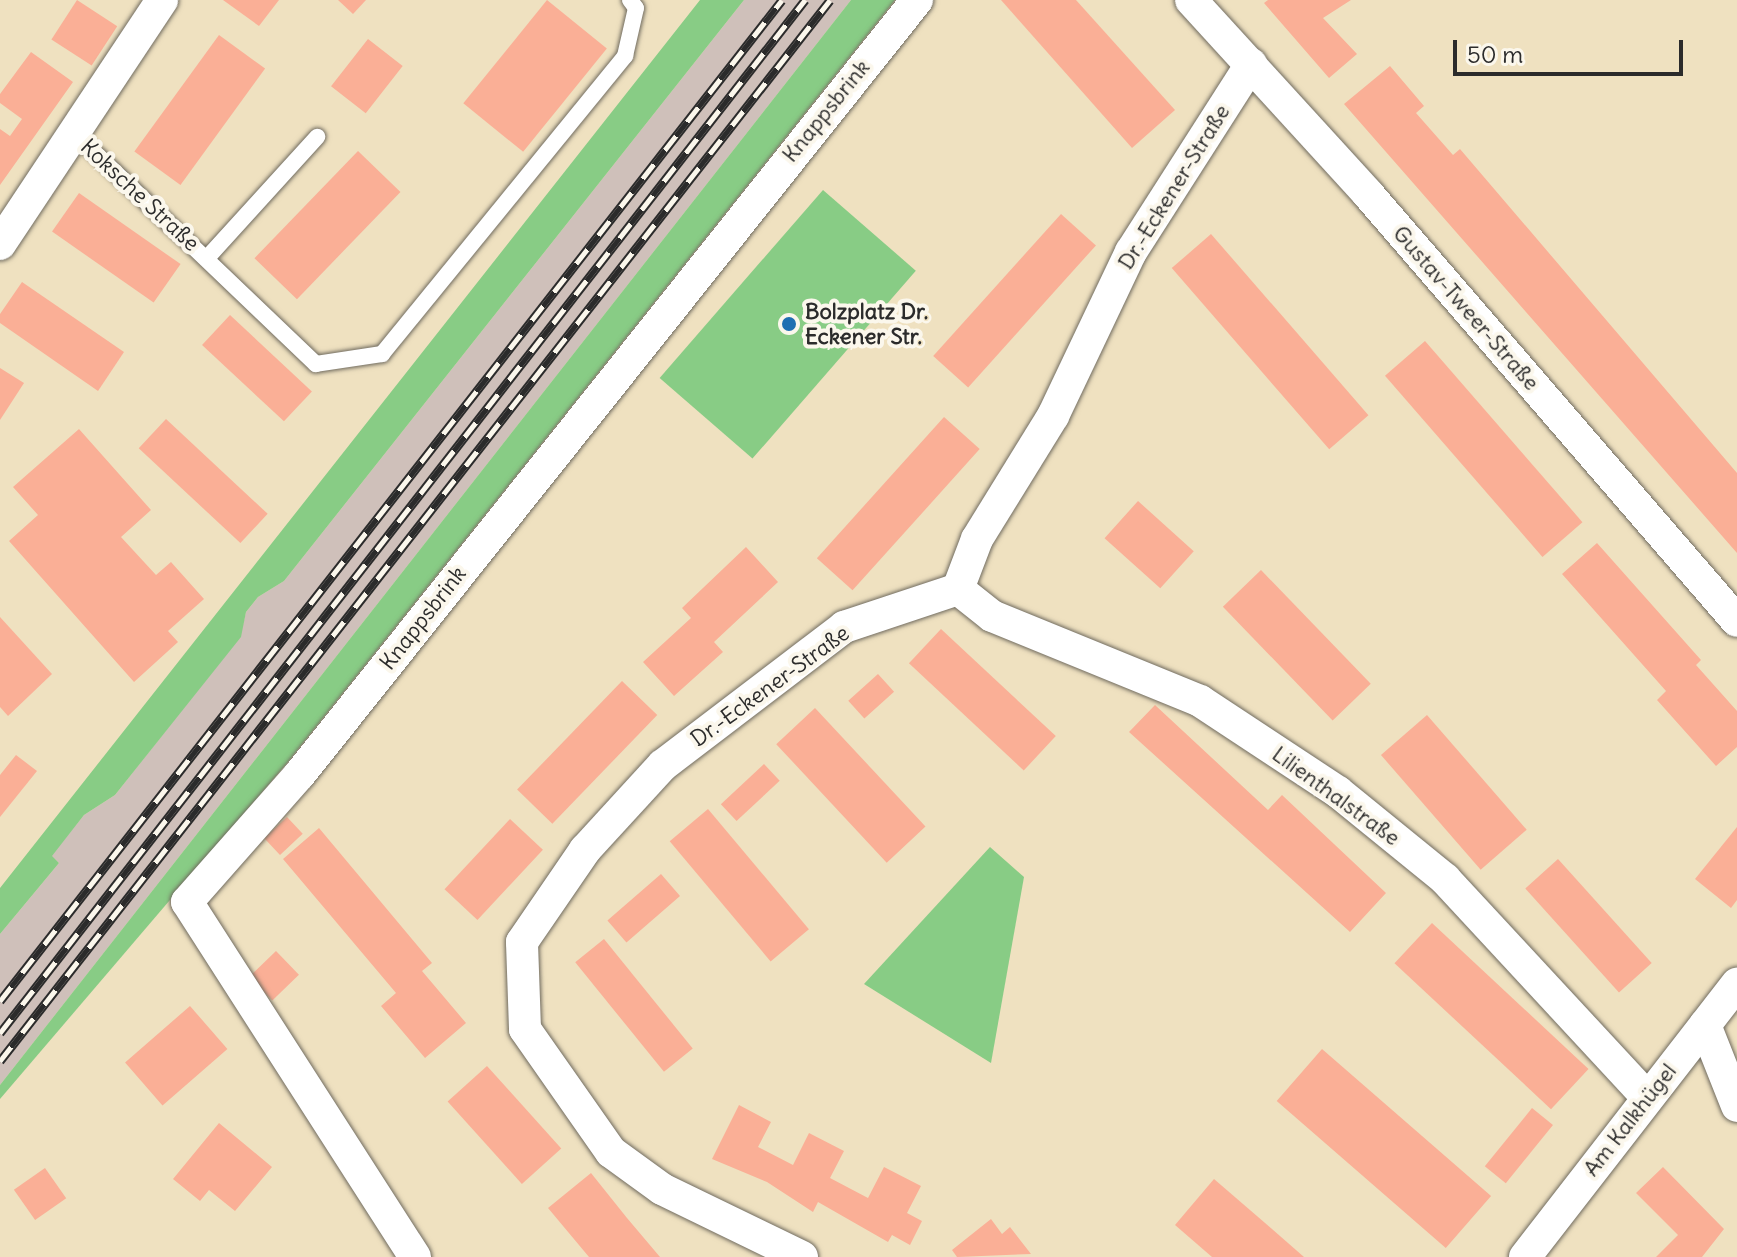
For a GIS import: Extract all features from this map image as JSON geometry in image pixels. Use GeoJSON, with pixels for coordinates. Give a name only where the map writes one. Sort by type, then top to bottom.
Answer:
{"type":"FeatureCollection","features":[{"type":"Feature","properties":{"kind":"street","name":"Koksche Straße"},"geometry":{"type":"LineString","coordinates":[[0,244],[162,0]]}},
{"type":"Feature","properties":{"kind":"street","name":"Knappsbrink"},"geometry":{"type":"LineString","coordinates":[[415,1257],[187,902],[300,774],[917,0]]}},
{"type":"Feature","properties":{"kind":"street","name":"Gustav-Tweer-Straße"},"geometry":{"type":"LineString","coordinates":[[1191,0],[1251,64],[1737,621]]}},
{"type":"Feature","properties":{"kind":"street","name":"Dr.-Eckener-Straße"},"geometry":{"type":"LineString","coordinates":[[802,1257],[662,1189],[611,1152],[525,1029],[522,942],[585,850],[663,765],[844,627],[958,589],[977,539],[1053,416],[1131,252],[1251,64]]}},
{"type":"Feature","properties":{"kind":"street","name":"Lilienthalstraße"},"geometry":{"type":"LineString","coordinates":[[958,589],[992,616],[1200,701],[1338,792],[1445,879],[1647,1097]]}},
{"type":"Feature","properties":{"kind":"street","name":"Am Kalkhügel"},"geometry":{"type":"LineString","coordinates":[[1525,1257],[1737,984]]}},
{"type":"Feature","properties":{"kind":"street"},"geometry":{"type":"LineString","coordinates":[[1705,1025],[1737,1106]]}},
{"type":"Feature","properties":{"kind":"lane","name":"Koksche Straße"},"geometry":{"type":"LineString","coordinates":[[73,132],[316,364],[382,354],[625,56],[636,8],[630,0]]}},
{"type":"Feature","properties":{"kind":"lane","name":"Koksche Straße"},"geometry":{"type":"LineString","coordinates":[[207,258],[317,137]]}},
{"type":"Feature","properties":{"kind":"shaded area"},"geometry":{"type":"Polygon","coordinates":[[[744,0],[851,0],[0,1085],[0,934],[59,863],[51,856],[84,815],[115,795],[240,637],[246,612],[258,597],[284,581],[744,0]]]}},
{"type":"Feature","properties":{"kind":"green space"},"geometry":{"type":"Polygon","coordinates":[[[700,0],[744,0],[284,581],[258,597],[246,612],[241,637],[115,795],[84,815],[52,856],[59,863],[0,934],[0,888],[700,0]]]}},
{"type":"Feature","properties":{"kind":"green space"},"geometry":{"type":"Polygon","coordinates":[[[851,0],[895,0],[287,763],[0,1099],[0,1085],[851,0]]]}},
{"type":"Feature","properties":{"kind":"green space","name":"Bolzplatz Dr. Eckener Str."},"geometry":{"type":"Polygon","coordinates":[[[823,190],[916,271],[752,459],[660,378],[823,190]]]}},
{"type":"Feature","properties":{"kind":"green space"},"geometry":{"type":"Polygon","coordinates":[[[990,847],[1024,877],[991,1063],[864,984],[990,847]]]}},
{"type":"Feature","properties":{"kind":"building"},"geometry":{"type":"Polygon","coordinates":[[[77,0],[117,26],[92,66],[51,39],[77,0]]]}},
{"type":"Feature","properties":{"kind":"building"},"geometry":{"type":"Polygon","coordinates":[[[223,0],[279,0],[259,26],[223,0]]]}},
{"type":"Feature","properties":{"kind":"building"},"geometry":{"type":"Polygon","coordinates":[[[338,0],[366,0],[353,14],[338,0]]]}},
{"type":"Feature","properties":{"kind":"building"},"geometry":{"type":"Polygon","coordinates":[[[547,0],[607,48],[523,152],[463,103],[547,0]]]}},
{"type":"Feature","properties":{"kind":"building"},"geometry":{"type":"Polygon","coordinates":[[[1001,0],[1076,0],[1175,110],[1132,148],[1001,0]]]}},
{"type":"Feature","properties":{"kind":"building"},"geometry":{"type":"Polygon","coordinates":[[[1268,0],[1351,0],[1323,18],[1357,54],[1329,78],[1264,3],[1268,0]]]}},
{"type":"Feature","properties":{"kind":"building"},"geometry":{"type":"Polygon","coordinates":[[[219,35],[265,69],[180,185],[134,151],[219,35]]]}},
{"type":"Feature","properties":{"kind":"building"},"geometry":{"type":"Polygon","coordinates":[[[368,39],[403,66],[366,113],[331,86],[368,39]]]}},
{"type":"Feature","properties":{"kind":"building"},"geometry":{"type":"Polygon","coordinates":[[[31,52],[73,82],[0,185],[0,129],[10,136],[22,119],[0,103],[0,94],[31,52]]]}},
{"type":"Feature","properties":{"kind":"building"},"geometry":{"type":"Polygon","coordinates":[[[1390,66],[1424,106],[1416,113],[1453,155],[1460,149],[1737,473],[1737,553],[1344,104],[1390,66]]]}},
{"type":"Feature","properties":{"kind":"building"},"geometry":{"type":"Polygon","coordinates":[[[358,151],[400,192],[297,299],[254,258],[358,151]]]}},
{"type":"Feature","properties":{"kind":"building"},"geometry":{"type":"Polygon","coordinates":[[[79,193],[181,264],[154,303],[52,232],[79,193]]]}},
{"type":"Feature","properties":{"kind":"building"},"geometry":{"type":"Polygon","coordinates":[[[1061,214],[1096,245],[968,387],[933,356],[1061,214]]]}},
{"type":"Feature","properties":{"kind":"building"},"geometry":{"type":"Polygon","coordinates":[[[1211,234],[1368,415],[1329,449],[1172,268],[1211,234]]]}},
{"type":"Feature","properties":{"kind":"building"},"geometry":{"type":"Polygon","coordinates":[[[22,282],[124,352],[98,391],[0,323],[0,314],[22,282]]]}},
{"type":"Feature","properties":{"kind":"building"},"geometry":{"type":"Polygon","coordinates":[[[230,315],[312,391],[284,421],[202,345],[230,315]]]}},
{"type":"Feature","properties":{"kind":"building"},"geometry":{"type":"Polygon","coordinates":[[[1425,341],[1582,522],[1542,557],[1385,376],[1425,341]]]}},
{"type":"Feature","properties":{"kind":"building"},"geometry":{"type":"Polygon","coordinates":[[[0,368],[24,383],[0,420],[0,368]]]}},
{"type":"Feature","properties":{"kind":"building"},"geometry":{"type":"Polygon","coordinates":[[[944,417],[980,449],[853,590],[817,558],[944,417]]]}},
{"type":"Feature","properties":{"kind":"building"},"geometry":{"type":"Polygon","coordinates":[[[166,419],[268,514],[240,543],[139,448],[166,419]]]}},
{"type":"Feature","properties":{"kind":"building"},"geometry":{"type":"Polygon","coordinates":[[[79,429],[151,510],[121,537],[156,575],[171,562],[204,599],[168,631],[178,642],[134,682],[9,541],[38,515],[13,487],[79,429]]]}},
{"type":"Feature","properties":{"kind":"building"},"geometry":{"type":"Polygon","coordinates":[[[1138,501],[1194,551],[1160,588],[1105,538],[1138,501]]]}},
{"type":"Feature","properties":{"kind":"building"},"geometry":{"type":"Polygon","coordinates":[[[1597,543],[1701,660],[1696,665],[1737,711],[1737,747],[1716,766],[1657,700],[1666,691],[1562,574],[1597,543]]]}},
{"type":"Feature","properties":{"kind":"building"},"geometry":{"type":"Polygon","coordinates":[[[746,547],[778,582],[714,642],[723,652],[674,696],[643,662],[691,618],[682,608],[746,547]]]}},
{"type":"Feature","properties":{"kind":"building"},"geometry":{"type":"Polygon","coordinates":[[[1261,570],[1371,684],[1333,720],[1223,607],[1261,570]]]}},
{"type":"Feature","properties":{"kind":"building"},"geometry":{"type":"Polygon","coordinates":[[[0,617],[52,674],[8,716],[0,707],[0,617]]]}},
{"type":"Feature","properties":{"kind":"building"},"geometry":{"type":"Polygon","coordinates":[[[941,629],[1056,736],[1024,770],[909,663],[941,629]]]}},
{"type":"Feature","properties":{"kind":"building"},"geometry":{"type":"Polygon","coordinates":[[[878,674],[894,692],[864,719],[848,701],[878,674]]]}},
{"type":"Feature","properties":{"kind":"building"},"geometry":{"type":"Polygon","coordinates":[[[622,681],[657,715],[552,824],[517,790],[622,681]]]}},
{"type":"Feature","properties":{"kind":"building"},"geometry":{"type":"Polygon","coordinates":[[[1155,705],[1268,810],[1282,795],[1386,893],[1350,932],[1129,732],[1155,705]]]}},
{"type":"Feature","properties":{"kind":"building"},"geometry":{"type":"Polygon","coordinates":[[[815,708],[925,826],[887,863],[776,744],[815,708]]]}},
{"type":"Feature","properties":{"kind":"building"},"geometry":{"type":"Polygon","coordinates":[[[1427,715],[1527,830],[1481,870],[1381,755],[1427,715]]]}},
{"type":"Feature","properties":{"kind":"building"},"geometry":{"type":"Polygon","coordinates":[[[16,755],[37,771],[0,817],[0,775],[16,755]]]}},
{"type":"Feature","properties":{"kind":"building"},"geometry":{"type":"Polygon","coordinates":[[[764,764],[780,781],[737,821],[721,804],[764,764]]]}},
{"type":"Feature","properties":{"kind":"building"},"geometry":{"type":"Polygon","coordinates":[[[708,809],[809,929],[771,961],[670,841],[708,809]]]}},
{"type":"Feature","properties":{"kind":"building"},"geometry":{"type":"Polygon","coordinates":[[[287,817],[303,834],[280,855],[264,838],[287,817]]]}},
{"type":"Feature","properties":{"kind":"building"},"geometry":{"type":"Polygon","coordinates":[[[510,819],[543,850],[477,920],[445,889],[510,819]]]}},
{"type":"Feature","properties":{"kind":"building"},"geometry":{"type":"Polygon","coordinates":[[[1737,827],[1737,900],[1731,908],[1695,879],[1737,827]]]}},
{"type":"Feature","properties":{"kind":"building"},"geometry":{"type":"Polygon","coordinates":[[[319,828],[432,963],[422,971],[466,1023],[425,1058],[381,1006],[396,993],[283,859],[319,828]]]}},
{"type":"Feature","properties":{"kind":"building"},"geometry":{"type":"Polygon","coordinates":[[[1558,859],[1652,963],[1619,992],[1525,888],[1558,859]]]}},
{"type":"Feature","properties":{"kind":"building"},"geometry":{"type":"Polygon","coordinates":[[[661,874],[680,896],[626,942],[607,921],[661,874]]]}},
{"type":"Feature","properties":{"kind":"building"},"geometry":{"type":"Polygon","coordinates":[[[1432,923],[1589,1069],[1551,1109],[1394,963],[1432,923]]]}},
{"type":"Feature","properties":{"kind":"building"},"geometry":{"type":"Polygon","coordinates":[[[604,939],[693,1049],[664,1072],[575,962],[604,939]]]}},
{"type":"Feature","properties":{"kind":"building"},"geometry":{"type":"Polygon","coordinates":[[[276,951],[299,975],[272,1000],[249,977],[276,951]]]}},
{"type":"Feature","properties":{"kind":"building"},"geometry":{"type":"Polygon","coordinates":[[[190,1006],[227,1049],[162,1105],[125,1062],[190,1006]]]}},
{"type":"Feature","properties":{"kind":"building"},"geometry":{"type":"Polygon","coordinates":[[[1322,1049],[1491,1196],[1446,1248],[1277,1101],[1322,1049]]]}},
{"type":"Feature","properties":{"kind":"building"},"geometry":{"type":"Polygon","coordinates":[[[487,1066],[561,1148],[522,1184],[448,1101],[487,1066]]]}},
{"type":"Feature","properties":{"kind":"building"},"geometry":{"type":"Polygon","coordinates":[[[739,1105],[771,1122],[758,1147],[793,1165],[809,1133],[844,1151],[830,1178],[868,1198],[884,1167],[921,1186],[907,1213],[922,1221],[910,1245],[892,1235],[888,1242],[818,1202],[813,1212],[767,1182],[712,1159],[739,1105]]]}},
{"type":"Feature","properties":{"kind":"building"},"geometry":{"type":"Polygon","coordinates":[[[1532,1108],[1553,1125],[1506,1183],[1485,1166],[1532,1108]]]}},
{"type":"Feature","properties":{"kind":"building"},"geometry":{"type":"Polygon","coordinates":[[[219,1123],[272,1167],[235,1211],[209,1190],[200,1201],[173,1179],[219,1123]]]}},
{"type":"Feature","properties":{"kind":"building"},"geometry":{"type":"Polygon","coordinates":[[[1663,1167],[1724,1229],[1702,1257],[1656,1257],[1678,1235],[1636,1193],[1663,1167]]]}},
{"type":"Feature","properties":{"kind":"building"},"geometry":{"type":"Polygon","coordinates":[[[45,1168],[66,1198],[35,1220],[14,1190],[45,1168]]]}},
{"type":"Feature","properties":{"kind":"building"},"geometry":{"type":"Polygon","coordinates":[[[591,1173],[660,1257],[589,1257],[548,1208],[591,1173]]]}},
{"type":"Feature","properties":{"kind":"building"},"geometry":{"type":"Polygon","coordinates":[[[1214,1179],[1304,1257],[1212,1257],[1175,1225],[1214,1179]]]}},
{"type":"Feature","properties":{"kind":"building"},"geometry":{"type":"Polygon","coordinates":[[[991,1219],[1002,1234],[1010,1227],[1031,1254],[957,1257],[952,1250],[991,1219]]]}},
{"type":"Feature","properties":{"kind":"railway"},"geometry":{"type":"LineString","coordinates":[[0,1001],[782,0]]}},
{"type":"Feature","properties":{"kind":"railway"},"geometry":{"type":"LineString","coordinates":[[0,1033],[805,0]]}},
{"type":"Feature","properties":{"kind":"railway"},"geometry":{"type":"LineString","coordinates":[[0,1061],[830,0]]}},
{"type":"Feature","properties":{"kind":"place","name":"Bolzplatz Dr. Eckener Str."},"geometry":{"type":"Point","coordinates":[789,324]}}]}
